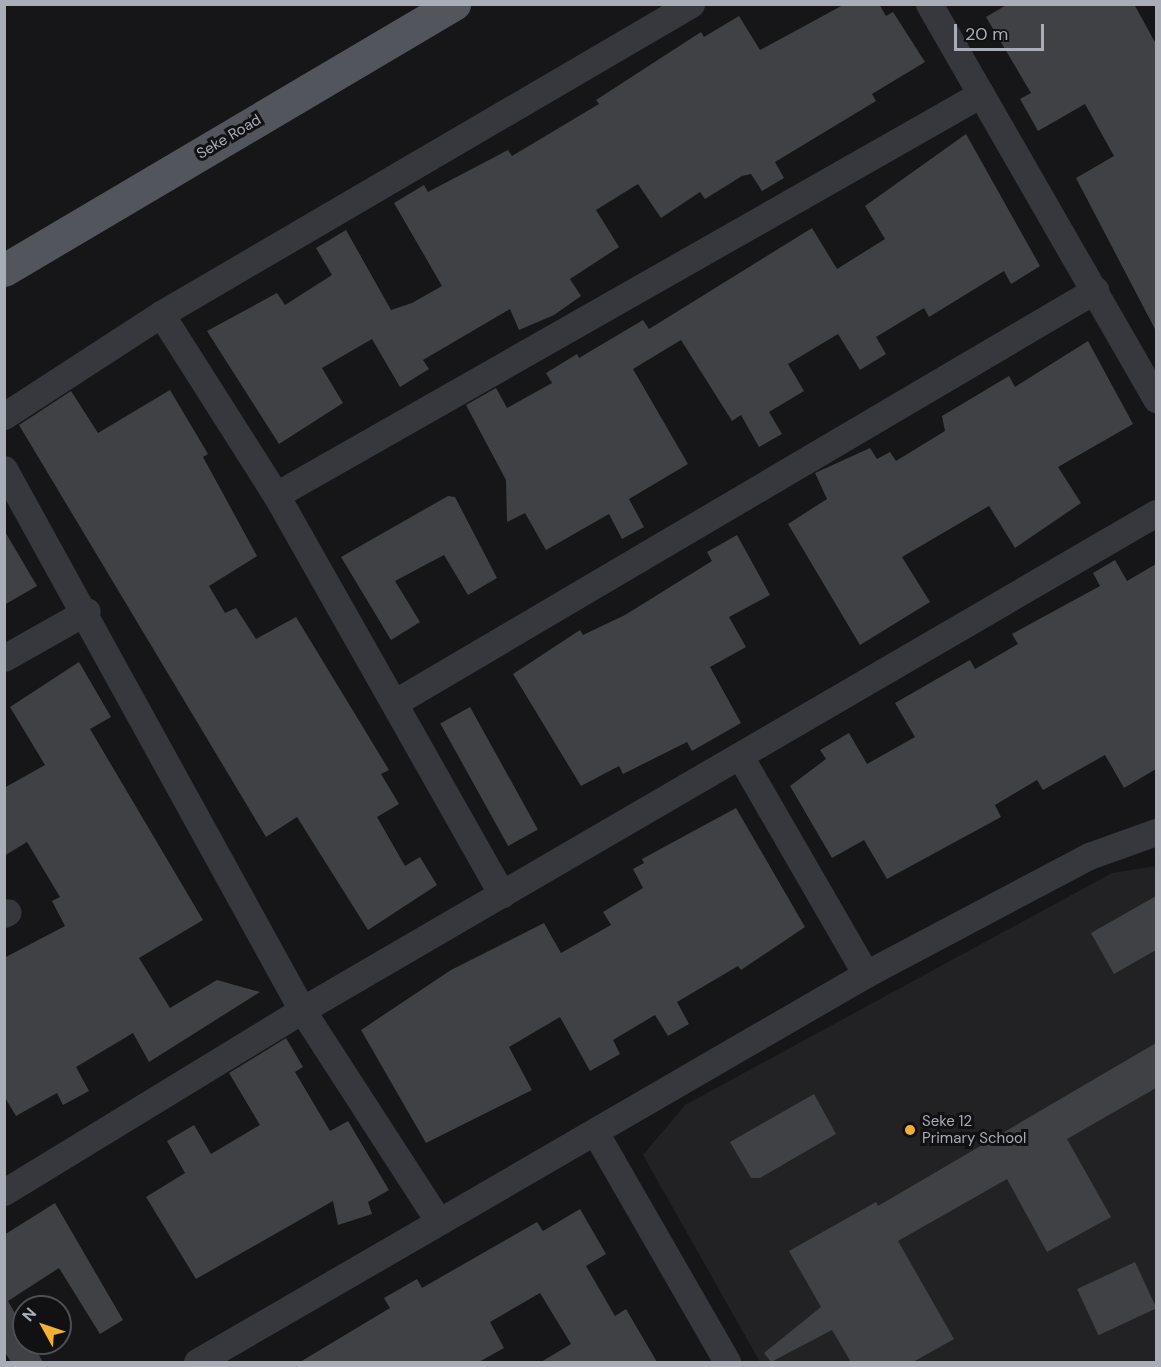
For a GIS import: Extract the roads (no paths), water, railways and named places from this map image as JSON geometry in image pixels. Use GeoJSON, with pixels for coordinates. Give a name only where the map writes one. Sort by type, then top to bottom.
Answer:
{"type":"FeatureCollection","features":[{"type":"Feature","properties":{"kind":"main road","name":"Seke Road"},"geometry":{"type":"LineString","coordinates":[[4,270],[454,5]]}},
{"type":"Feature","properties":{"kind":"street"},"geometry":{"type":"LineString","coordinates":[[4,416],[161,314],[692,4]]}},
{"type":"Feature","properties":{"kind":"street"},"geometry":{"type":"LineString","coordinates":[[929,4],[1095,290],[1147,361],[1156,399]]}},
{"type":"Feature","properties":{"kind":"street"},"geometry":{"type":"LineString","coordinates":[[276,495],[981,94]]}},
{"type":"Feature","properties":{"kind":"street"},"geometry":{"type":"LineString","coordinates":[[394,703],[1095,290]]}},
{"type":"Feature","properties":{"kind":"street"},"geometry":{"type":"LineString","coordinates":[[161,314],[276,495],[502,895]]}},
{"type":"Feature","properties":{"kind":"street"},"geometry":{"type":"LineString","coordinates":[[4,469],[87,611],[302,1010],[439,1222]]}},
{"type":"Feature","properties":{"kind":"street"},"geometry":{"type":"LineString","coordinates":[[4,1192],[302,1010],[1156,513]]}},
{"type":"Feature","properties":{"kind":"street"},"geometry":{"type":"LineString","coordinates":[[4,658],[87,611]]}},
{"type":"Feature","properties":{"kind":"street"},"geometry":{"type":"LineString","coordinates":[[740,756],[866,974]]}},
{"type":"Feature","properties":{"kind":"street"},"geometry":{"type":"LineString","coordinates":[[197,1362],[866,974],[1089,856],[1156,832]]}},
{"type":"Feature","properties":{"kind":"street"},"geometry":{"type":"LineString","coordinates":[[595,1132],[727,1362]]}},
{"type":"Feature","properties":{"kind":"place","name":"Seke 12 Primary School"},"geometry":{"type":"Point","coordinates":[910,1130]}}]}
